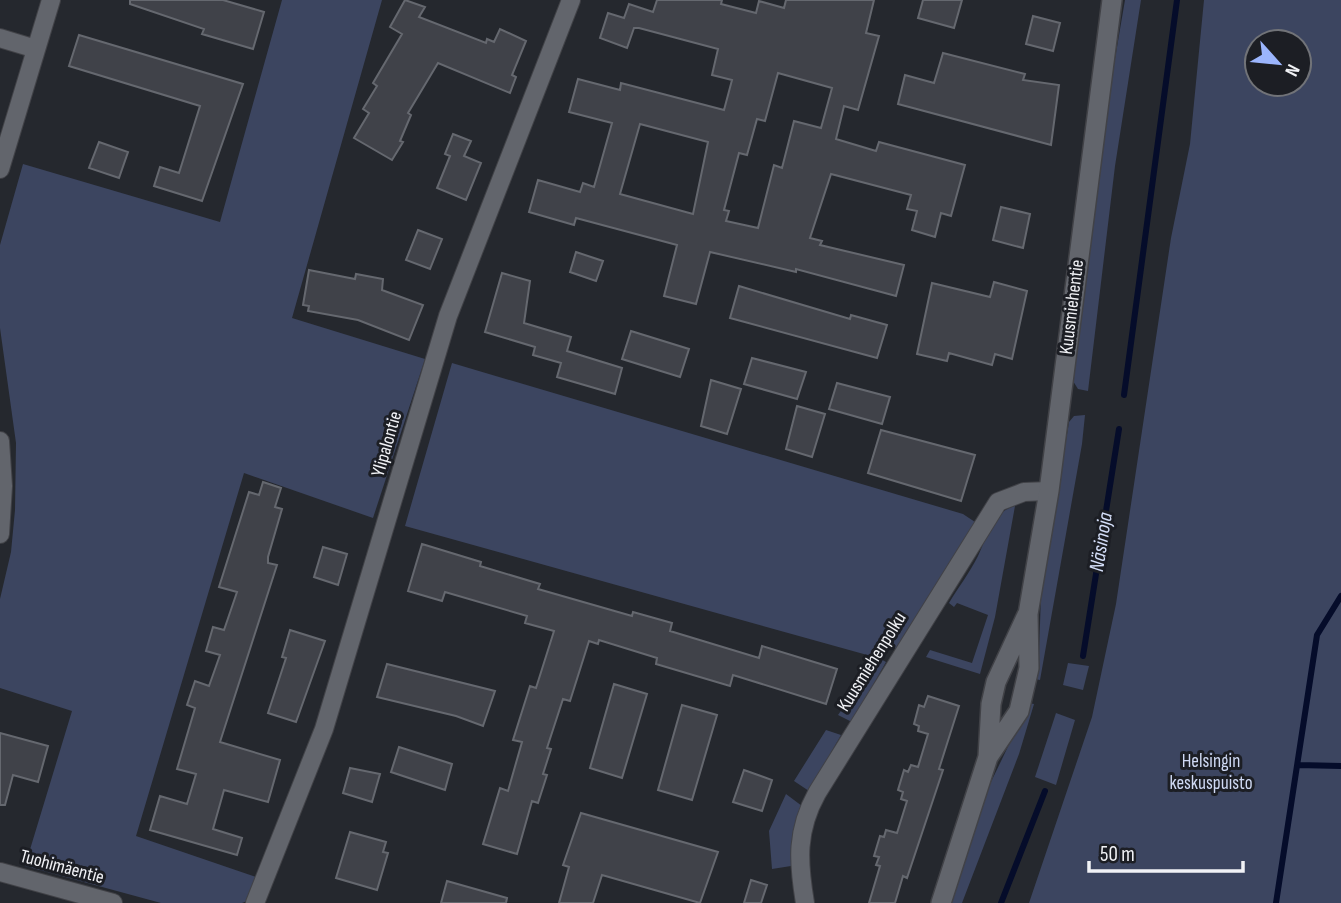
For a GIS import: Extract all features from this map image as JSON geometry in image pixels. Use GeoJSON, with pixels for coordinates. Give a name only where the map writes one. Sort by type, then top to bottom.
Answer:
{"type":"FeatureCollection","features":[{"type":"Feature","properties":{"kind":"main road","name":"Kuusmiehentie"},"geometry":{"type":"LineString","coordinates":[[988,757],[1012,724],[1025,690],[1031,652],[1028,614],[1049,491],[1112,0]]}},
{"type":"Feature","properties":{"kind":"main road","name":"Kuusmiehentie"},"geometry":{"type":"LineString","coordinates":[[941,903],[988,757],[991,704],[996,682],[1028,614]]}},
{"type":"Feature","properties":{"kind":"street"},"geometry":{"type":"LineString","coordinates":[[0,169],[51,0]]}},
{"type":"Feature","properties":{"kind":"street","name":"Ylipalontie"},"geometry":{"type":"LineString","coordinates":[[255,903],[324,729],[448,316],[571,0]]}},
{"type":"Feature","properties":{"kind":"street"},"geometry":{"type":"LineString","coordinates":[[0,38],[36,49]]}},
{"type":"Feature","properties":{"kind":"street"},"geometry":{"type":"LineString","coordinates":[[0,441],[3,486],[0,534]]}},
{"type":"Feature","properties":{"kind":"street","name":"Kuusmiehenpolku"},"geometry":{"type":"LineString","coordinates":[[805,903],[798,845],[805,814],[817,793],[994,508],[1007,496],[1049,491]]}},
{"type":"Feature","properties":{"kind":"street","name":"Tuohimäentie"},"geometry":{"type":"LineString","coordinates":[[0,872],[113,903]]}},
{"type":"Feature","properties":{"kind":"green space"},"geometry":{"type":"Polygon","coordinates":[[[282,0],[382,0],[292,318],[425,359],[373,518],[244,473],[136,836],[256,877],[247,901],[242,903],[161,903],[25,866],[72,711],[0,688],[0,599],[11,552],[16,443],[0,328],[0,245],[23,164],[220,222],[282,0]]]}},
{"type":"Feature","properties":{"kind":"green space"},"geometry":{"type":"Polygon","coordinates":[[[1125,0],[1141,0],[1115,166],[1088,391],[1078,389],[1073,381],[1110,88],[1125,0]]]}},
{"type":"Feature","properties":{"kind":"green space","name":"Helsingin keskuspuisto"},"geometry":{"type":"Polygon","coordinates":[[[1204,0],[1341,0],[1341,903],[1029,903],[1092,717],[1116,604],[1171,238],[1190,144],[1204,0]]]}},
{"type":"Feature","properties":{"kind":"green space"},"geometry":{"type":"Polygon","coordinates":[[[452,363],[963,514],[975,522],[896,648],[886,646],[879,658],[886,662],[852,722],[838,715],[878,658],[405,526],[452,363]]]}},
{"type":"Feature","properties":{"kind":"green space"},"geometry":{"type":"Polygon","coordinates":[[[1085,415],[1040,680],[1035,679],[1039,654],[1041,594],[1069,422],[1074,416],[1085,415]]]}},
{"type":"Feature","properties":{"kind":"green space"},"geometry":{"type":"Polygon","coordinates":[[[1015,506],[995,617],[980,674],[926,657],[930,650],[972,663],[988,615],[957,603],[954,607],[949,603],[975,562],[990,526],[1000,514],[1015,506]]]}},
{"type":"Feature","properties":{"kind":"green space"},"geometry":{"type":"Polygon","coordinates":[[[1068,663],[1089,666],[1083,690],[1063,685],[1068,663]]]}},
{"type":"Feature","properties":{"kind":"green space"},"geometry":{"type":"Polygon","coordinates":[[[1029,703],[1034,704],[1019,754],[962,903],[951,903],[990,784],[1029,703]]]}},
{"type":"Feature","properties":{"kind":"green space"},"geometry":{"type":"Polygon","coordinates":[[[1056,713],[1075,720],[1056,785],[1035,777],[1056,713]]]}},
{"type":"Feature","properties":{"kind":"green space"},"geometry":{"type":"Polygon","coordinates":[[[826,730],[841,735],[809,791],[794,781],[826,730]]]}},
{"type":"Feature","properties":{"kind":"green space"},"geometry":{"type":"Polygon","coordinates":[[[786,794],[802,806],[792,840],[791,866],[772,869],[769,831],[786,794]]]}},
{"type":"Feature","properties":{"kind":"building"},"geometry":{"type":"Polygon","coordinates":[[[130,0],[223,0],[264,12],[253,49],[202,34],[204,29],[130,4],[130,0]]]}},
{"type":"Feature","properties":{"kind":"building"},"geometry":{"type":"Polygon","coordinates":[[[405,0],[425,7],[419,17],[486,43],[487,39],[494,42],[500,29],[526,41],[512,75],[516,77],[510,93],[438,63],[408,113],[411,115],[400,141],[403,142],[392,160],[354,138],[369,113],[363,109],[377,86],[373,83],[402,34],[390,27],[405,0]]]}},
{"type":"Feature","properties":{"kind":"building"},"geometry":{"type":"Polygon","coordinates":[[[657,0],[722,0],[721,4],[756,13],[759,1],[784,8],[786,0],[874,0],[866,33],[879,36],[858,110],[844,106],[836,139],[876,151],[879,142],[965,165],[951,216],[941,213],[935,237],[912,230],[917,211],[907,209],[911,195],[831,174],[810,238],[822,241],[820,245],[904,265],[896,296],[796,269],[796,272],[710,252],[696,304],[664,296],[677,245],[576,218],[574,225],[529,212],[538,180],[580,192],[583,183],[594,187],[612,123],[569,112],[578,79],[620,90],[621,83],[724,110],[732,80],[712,75],[718,49],[639,28],[634,28],[627,48],[600,38],[608,13],[624,18],[629,4],[653,12],[657,0]],[[778,73],[765,121],[757,119],[747,155],[739,153],[724,210],[729,211],[726,221],[758,228],[774,165],[782,168],[794,121],[821,128],[832,88],[778,73]],[[640,124],[620,194],[693,214],[708,142],[640,124]]]}},
{"type":"Feature","properties":{"kind":"building"},"geometry":{"type":"Polygon","coordinates":[[[923,0],[962,0],[954,28],[918,18],[923,0]]]}},
{"type":"Feature","properties":{"kind":"building"},"geometry":{"type":"Polygon","coordinates":[[[1033,16],[1060,23],[1053,51],[1026,44],[1033,16]]]}},
{"type":"Feature","properties":{"kind":"building"},"geometry":{"type":"Polygon","coordinates":[[[79,35],[243,84],[202,201],[154,186],[160,167],[179,173],[200,106],[69,66],[79,35]]]}},
{"type":"Feature","properties":{"kind":"building"},"geometry":{"type":"Polygon","coordinates":[[[943,53],[1025,74],[1023,80],[1059,85],[1051,145],[898,104],[905,75],[934,83],[943,53]]]}},
{"type":"Feature","properties":{"kind":"building"},"geometry":{"type":"Polygon","coordinates":[[[453,134],[471,141],[464,156],[481,163],[466,200],[437,188],[450,156],[445,154],[453,134]]]}},
{"type":"Feature","properties":{"kind":"building"},"geometry":{"type":"Polygon","coordinates":[[[99,142],[128,152],[119,178],[89,168],[99,142]]]}},
{"type":"Feature","properties":{"kind":"building"},"geometry":{"type":"Polygon","coordinates":[[[1001,207],[1030,214],[1023,248],[993,240],[1001,207]]]}},
{"type":"Feature","properties":{"kind":"building"},"geometry":{"type":"Polygon","coordinates":[[[418,230],[442,239],[430,269],[406,260],[418,230]]]}},
{"type":"Feature","properties":{"kind":"building"},"geometry":{"type":"Polygon","coordinates":[[[576,252],[603,261],[596,281],[570,272],[576,252]]]}},
{"type":"Feature","properties":{"kind":"building"},"geometry":{"type":"Polygon","coordinates":[[[309,270],[355,279],[356,274],[383,279],[382,290],[423,305],[409,340],[358,320],[308,311],[309,306],[303,305],[309,270]]]}},
{"type":"Feature","properties":{"kind":"building"},"geometry":{"type":"Polygon","coordinates":[[[502,273],[530,281],[524,323],[571,337],[567,351],[622,368],[615,394],[557,377],[561,363],[533,355],[535,347],[485,332],[502,273]]]}},
{"type":"Feature","properties":{"kind":"building"},"geometry":{"type":"Polygon","coordinates":[[[994,282],[1027,291],[1012,359],[995,354],[992,365],[949,353],[947,361],[917,354],[932,283],[990,297],[994,282]]]}},
{"type":"Feature","properties":{"kind":"building"},"geometry":{"type":"Polygon","coordinates":[[[739,286],[850,319],[851,315],[887,325],[877,358],[730,318],[739,286]]]}},
{"type":"Feature","properties":{"kind":"building"},"geometry":{"type":"Polygon","coordinates":[[[631,331],[689,349],[680,377],[622,359],[631,331]]]}},
{"type":"Feature","properties":{"kind":"building"},"geometry":{"type":"Polygon","coordinates":[[[752,358],[806,372],[797,399],[744,384],[752,358]]]}},
{"type":"Feature","properties":{"kind":"building"},"geometry":{"type":"Polygon","coordinates":[[[711,380],[741,389],[727,434],[701,426],[711,380]]]}},
{"type":"Feature","properties":{"kind":"building"},"geometry":{"type":"Polygon","coordinates":[[[837,383],[890,397],[882,424],[829,409],[837,383]]]}},
{"type":"Feature","properties":{"kind":"building"},"geometry":{"type":"Polygon","coordinates":[[[797,406],[825,414],[812,457],[786,449],[797,406]]]}},
{"type":"Feature","properties":{"kind":"building"},"geometry":{"type":"Polygon","coordinates":[[[881,430],[975,455],[961,501],[868,473],[881,430]]]}},
{"type":"Feature","properties":{"kind":"building"},"geometry":{"type":"Polygon","coordinates":[[[263,482],[281,488],[275,507],[282,509],[268,557],[268,563],[277,565],[220,742],[280,760],[268,802],[224,790],[213,829],[242,838],[237,855],[150,830],[160,796],[187,804],[196,774],[177,769],[195,708],[187,705],[195,681],[209,686],[220,655],[206,651],[213,627],[224,630],[237,592],[219,587],[249,492],[259,495],[263,482]]]}},
{"type":"Feature","properties":{"kind":"building"},"geometry":{"type":"Polygon","coordinates":[[[422,544],[481,562],[480,566],[540,584],[538,589],[632,616],[633,612],[672,623],[670,631],[759,658],[762,646],[837,669],[826,704],[733,675],[730,686],[656,664],[657,658],[599,640],[598,644],[589,641],[570,701],[563,699],[547,748],[551,749],[543,774],[547,775],[538,803],[532,801],[517,854],[483,844],[500,788],[508,791],[522,742],[513,740],[530,686],[536,688],[554,631],[525,623],[527,616],[445,592],[442,601],[408,591],[422,544]]]}},
{"type":"Feature","properties":{"kind":"building"},"geometry":{"type":"Polygon","coordinates":[[[323,547],[347,554],[338,585],[314,577],[323,547]]]}},
{"type":"Feature","properties":{"kind":"building"},"geometry":{"type":"Polygon","coordinates":[[[290,630],[325,641],[296,722],[268,713],[286,658],[282,657],[290,630]]]}},
{"type":"Feature","properties":{"kind":"building"},"geometry":{"type":"Polygon","coordinates":[[[387,664],[495,691],[483,726],[456,716],[377,697],[387,664]]]}},
{"type":"Feature","properties":{"kind":"building"},"geometry":{"type":"Polygon","coordinates":[[[614,684],[647,694],[622,778],[590,768],[614,684]]]}},
{"type":"Feature","properties":{"kind":"building"},"geometry":{"type":"Polygon","coordinates":[[[928,696],[959,706],[939,769],[943,770],[907,878],[903,876],[895,903],[869,903],[880,866],[876,865],[879,857],[874,856],[880,836],[884,837],[886,830],[897,833],[907,801],[901,799],[903,792],[898,790],[904,770],[908,772],[911,765],[918,767],[928,734],[918,731],[919,726],[914,724],[919,705],[924,707],[928,696]]]}},
{"type":"Feature","properties":{"kind":"building"},"geometry":{"type":"Polygon","coordinates":[[[682,705],[717,715],[692,800],[658,790],[682,705]]]}},
{"type":"Feature","properties":{"kind":"building"},"geometry":{"type":"Polygon","coordinates":[[[0,733],[48,746],[38,782],[13,775],[5,805],[0,805],[0,733]]]}},
{"type":"Feature","properties":{"kind":"building"},"geometry":{"type":"Polygon","coordinates":[[[399,747],[452,764],[445,790],[391,772],[399,747]]]}},
{"type":"Feature","properties":{"kind":"building"},"geometry":{"type":"Polygon","coordinates":[[[350,768],[380,774],[372,802],[343,793],[350,768]]]}},
{"type":"Feature","properties":{"kind":"building"},"geometry":{"type":"Polygon","coordinates":[[[744,770],[772,780],[762,811],[733,802],[744,770]]]}},
{"type":"Feature","properties":{"kind":"building"},"geometry":{"type":"Polygon","coordinates":[[[581,813],[718,852],[700,903],[602,875],[593,903],[559,903],[569,867],[563,865],[581,813]]]}},
{"type":"Feature","properties":{"kind":"building"},"geometry":{"type":"Polygon","coordinates":[[[350,832],[386,842],[383,852],[388,853],[377,890],[336,878],[350,832]]]}},
{"type":"Feature","properties":{"kind":"building"},"geometry":{"type":"Polygon","coordinates":[[[751,880],[767,885],[761,903],[744,903],[751,880]]]}},
{"type":"Feature","properties":{"kind":"building"},"geometry":{"type":"Polygon","coordinates":[[[447,881],[507,898],[506,903],[441,903],[447,881]]]}},
{"type":"Feature","properties":{"kind":"waterway","name":"Näsinoja"},"geometry":{"type":"LineString","coordinates":[[1124,395],[1177,0]]}},
{"type":"Feature","properties":{"kind":"waterway","name":"Näsinoja"},"geometry":{"type":"LineString","coordinates":[[1083,656],[1119,429]]}},
{"type":"Feature","properties":{"kind":"waterway"},"geometry":{"type":"LineString","coordinates":[[1276,903],[1317,635],[1341,596]]}},
{"type":"Feature","properties":{"kind":"waterway"},"geometry":{"type":"LineString","coordinates":[[1298,765],[1341,766]]}},
{"type":"Feature","properties":{"kind":"waterway","name":"Näsinoja"},"geometry":{"type":"LineString","coordinates":[[1001,903],[1045,791]]}}]}
